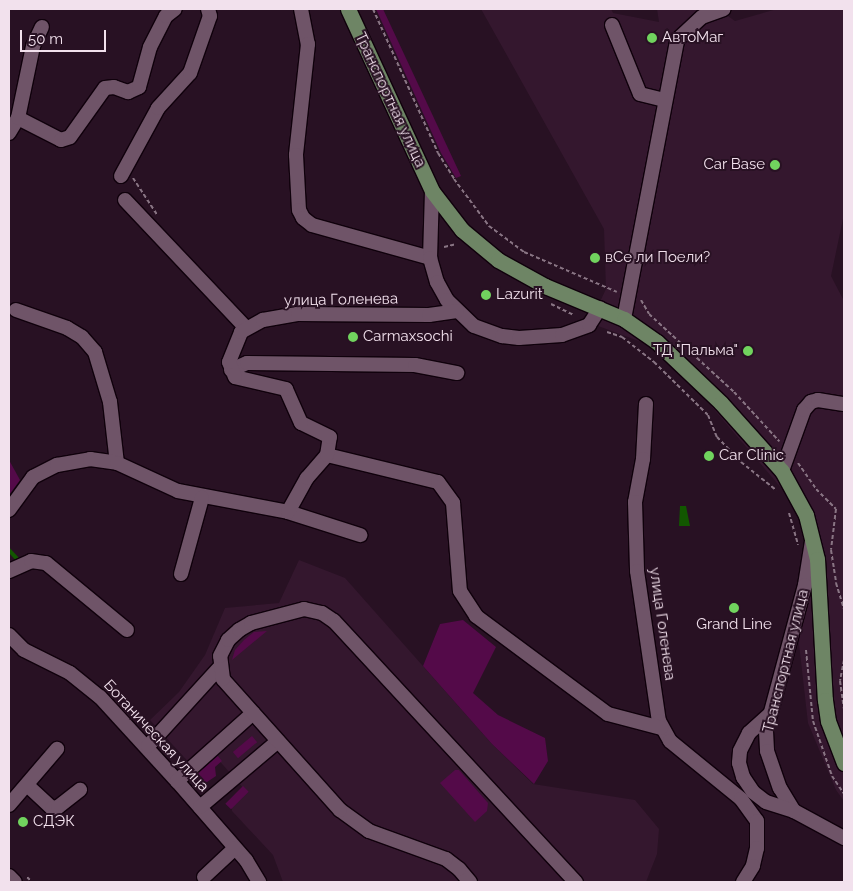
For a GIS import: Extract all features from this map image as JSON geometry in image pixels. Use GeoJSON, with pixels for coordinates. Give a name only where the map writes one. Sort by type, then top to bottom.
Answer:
{"type":"FeatureCollection","features":[{"type":"Feature","properties":{"kind":"main road","name":"Транспортная улица"},"geometry":{"type":"LineString","coordinates":[[348,9],[432,191],[444,210],[482,249],[545,286],[624,319],[682,365],[782,471],[799,498],[812,537],[822,599],[825,700],[828,722],[844,763]]}},
{"type":"Feature","properties":{"kind":"street"},"geometry":{"type":"LineString","coordinates":[[18,118],[61,140],[70,137],[105,88],[114,87],[128,92],[139,87],[150,47],[166,16],[175,9]]}},
{"type":"Feature","properties":{"kind":"street"},"geometry":{"type":"LineString","coordinates":[[124,172],[158,108],[190,73],[210,16],[208,9]]}},
{"type":"Feature","properties":{"kind":"street"},"geometry":{"type":"LineString","coordinates":[[301,9],[308,44],[296,155],[299,210],[303,218],[312,225],[430,258]]}},
{"type":"Feature","properties":{"kind":"street"},"geometry":{"type":"LineString","coordinates":[[624,319],[664,100],[677,40],[702,17],[724,9]]}},
{"type":"Feature","properties":{"kind":"street"},"geometry":{"type":"LineString","coordinates":[[612,25],[640,94],[664,100]]}},
{"type":"Feature","properties":{"kind":"street"},"geometry":{"type":"LineString","coordinates":[[9,133],[18,118],[33,46],[42,27]]}},
{"type":"Feature","properties":{"kind":"street","name":"Транспортная улица"},"geometry":{"type":"LineString","coordinates":[[432,191],[430,258],[437,282],[457,311],[481,329],[519,338],[578,331],[589,325],[600,308]]}},
{"type":"Feature","properties":{"kind":"street"},"geometry":{"type":"LineString","coordinates":[[125,200],[245,327],[232,350],[231,370],[236,377],[247,382],[278,384],[286,389],[301,423],[330,437],[327,455],[307,478],[288,512]]}},
{"type":"Feature","properties":{"kind":"street"},"geometry":{"type":"LineString","coordinates":[[16,310],[67,328],[82,337],[95,352],[110,402],[117,463]]}},
{"type":"Feature","properties":{"kind":"street","name":"улица Голенева"},"geometry":{"type":"LineString","coordinates":[[245,327],[263,320],[298,314],[429,315],[457,311]]}},
{"type":"Feature","properties":{"kind":"street"},"geometry":{"type":"LineString","coordinates":[[231,370],[247,363],[415,365],[457,373]]}},
{"type":"Feature","properties":{"kind":"street"},"geometry":{"type":"LineString","coordinates":[[782,471],[800,419],[811,402],[818,400],[844,404]]}},
{"type":"Feature","properties":{"kind":"street","name":"улица Голенева"},"geometry":{"type":"LineString","coordinates":[[646,404],[642,459],[635,502],[637,572],[661,728]]}},
{"type":"Feature","properties":{"kind":"street"},"geometry":{"type":"LineString","coordinates":[[327,455],[428,477],[447,489],[455,511],[457,567],[463,599],[476,616],[608,714],[661,728],[670,742],[741,799],[754,815],[759,833],[753,866],[743,882]]}},
{"type":"Feature","properties":{"kind":"street"},"geometry":{"type":"LineString","coordinates":[[9,510],[33,477],[58,466],[90,459],[117,463],[156,482],[202,498],[288,512],[360,535]]}},
{"type":"Feature","properties":{"kind":"street"},"geometry":{"type":"LineString","coordinates":[[181,574],[202,498]]}},
{"type":"Feature","properties":{"kind":"street","name":"Транспортная улица"},"geometry":{"type":"LineString","coordinates":[[794,811],[771,768],[766,731],[805,585],[812,537]]}},
{"type":"Feature","properties":{"kind":"street"},"geometry":{"type":"LineString","coordinates":[[9,572],[31,561],[46,563],[127,630]]}},
{"type":"Feature","properties":{"kind":"street"},"geometry":{"type":"LineString","coordinates":[[470,882],[459,869],[446,859],[369,831],[352,822],[223,679],[219,668],[220,656],[228,640],[239,630],[251,623],[304,609],[322,613],[334,621],[446,739],[576,882]]}},
{"type":"Feature","properties":{"kind":"street","name":"Ботаническая улица"},"geometry":{"type":"LineString","coordinates":[[9,635],[24,650],[83,682],[148,746],[235,848],[259,882]]}},
{"type":"Feature","properties":{"kind":"street"},"geometry":{"type":"LineString","coordinates":[[148,746],[219,668]]}},
{"type":"Feature","properties":{"kind":"street"},"geometry":{"type":"LineString","coordinates":[[177,781],[254,713]]}},
{"type":"Feature","properties":{"kind":"street"},"geometry":{"type":"LineString","coordinates":[[741,799],[743,777],[740,751],[748,733],[770,714]]}},
{"type":"Feature","properties":{"kind":"street"},"geometry":{"type":"LineString","coordinates":[[200,807],[278,741]]}},
{"type":"Feature","properties":{"kind":"street"},"geometry":{"type":"LineString","coordinates":[[9,805],[57,749]]}},
{"type":"Feature","properties":{"kind":"street"},"geometry":{"type":"LineString","coordinates":[[743,777],[766,802],[794,811],[844,838]]}},
{"type":"Feature","properties":{"kind":"street"},"geometry":{"type":"LineString","coordinates":[[27,786],[52,808],[58,807],[80,790]]}},
{"type":"Feature","properties":{"kind":"street"},"geometry":{"type":"LineString","coordinates":[[204,877],[235,848]]}},
{"type":"Feature","properties":{"kind":"street"},"geometry":{"type":"LineString","coordinates":[[9,876],[15,882]]}},
{"type":"Feature","properties":{"kind":"path"},"geometry":{"type":"LineString","coordinates":[[373,9],[438,153],[454,180],[489,226],[524,252],[621,293]]}},
{"type":"Feature","properties":{"kind":"path"},"geometry":{"type":"LineString","coordinates":[[124,172],[162,221]]}},
{"type":"Feature","properties":{"kind":"path"},"geometry":{"type":"LineString","coordinates":[[640,298],[649,314],[734,392]]}},
{"type":"Feature","properties":{"kind":"path"},"geometry":{"type":"LineString","coordinates":[[607,332],[622,337],[654,362],[708,415],[717,437],[741,462],[773,486],[780,496]]}},
{"type":"Feature","properties":{"kind":"path"},"geometry":{"type":"LineString","coordinates":[[785,504],[800,550]]}},
{"type":"Feature","properties":{"kind":"path"},"geometry":{"type":"LineString","coordinates":[[844,660],[840,680],[844,709]]}},
{"type":"Feature","properties":{"kind":"shaded area"},"geometry":{"type":"Polygon","coordinates":[[[376,9],[383,9],[461,176],[456,178],[441,153],[376,9]]]}},
{"type":"Feature","properties":{"kind":"shaded area"},"geometry":{"type":"Polygon","coordinates":[[[481,9],[611,9],[613,13],[659,22],[657,9],[718,9],[735,21],[777,9],[844,9],[844,214],[831,276],[844,301],[844,801],[836,790],[808,723],[799,644],[806,547],[795,504],[663,350],[590,323],[606,289],[604,229],[481,9]]]}},
{"type":"Feature","properties":{"kind":"shaded area"},"geometry":{"type":"Polygon","coordinates":[[[9,460],[20,480],[9,495],[9,460]]]}},
{"type":"Feature","properties":{"kind":"shaded area"},"geometry":{"type":"Polygon","coordinates":[[[680,506],[686,506],[690,526],[679,526],[680,506]]]}},
{"type":"Feature","properties":{"kind":"shaded area"},"geometry":{"type":"Polygon","coordinates":[[[299,560],[345,578],[492,744],[533,784],[635,800],[659,829],[657,854],[646,882],[283,882],[273,855],[232,811],[232,800],[244,789],[216,757],[204,767],[194,768],[150,720],[179,692],[205,655],[225,608],[279,603],[299,560]]]}},
{"type":"Feature","properties":{"kind":"shaded area"},"geometry":{"type":"Polygon","coordinates":[[[463,620],[496,647],[473,693],[498,715],[545,738],[548,761],[534,784],[492,744],[423,666],[440,624],[463,620]]]}},
{"type":"Feature","properties":{"kind":"shaded area"},"geometry":{"type":"Polygon","coordinates":[[[267,631],[232,660],[235,650],[244,640],[254,632],[267,631]]]}},
{"type":"Feature","properties":{"kind":"shaded area"},"geometry":{"type":"Polygon","coordinates":[[[252,736],[257,742],[238,758],[233,752],[252,736]]]}},
{"type":"Feature","properties":{"kind":"shaded area"},"geometry":{"type":"Polygon","coordinates":[[[217,755],[222,761],[215,767],[216,776],[198,788],[187,775],[194,768],[204,767],[217,755]]]}},
{"type":"Feature","properties":{"kind":"shaded area"},"geometry":{"type":"Polygon","coordinates":[[[455,770],[459,770],[488,803],[487,811],[475,822],[440,783],[455,770]]]}},
{"type":"Feature","properties":{"kind":"shaded area"},"geometry":{"type":"Polygon","coordinates":[[[243,786],[249,792],[231,809],[225,804],[243,786]]]}},
{"type":"Feature","properties":{"kind":"waterway"},"geometry":{"type":"LineString","coordinates":[[9,550],[17,559]]}},
{"type":"Feature","properties":{"kind":"place","name":"АвтоМаг"},"geometry":{"type":"Point","coordinates":[652,38]}},
{"type":"Feature","properties":{"kind":"place","name":"Car Base"},"geometry":{"type":"Point","coordinates":[775,165]}},
{"type":"Feature","properties":{"kind":"place","name":"вСе ли Поели?"},"geometry":{"type":"Point","coordinates":[595,258]}},
{"type":"Feature","properties":{"kind":"place","name":"Lazurit"},"geometry":{"type":"Point","coordinates":[486,295]}},
{"type":"Feature","properties":{"kind":"place","name":"Carmaxsochi"},"geometry":{"type":"Point","coordinates":[353,337]}},
{"type":"Feature","properties":{"kind":"place","name":"ТД \"Пальма\""},"geometry":{"type":"Point","coordinates":[748,351]}},
{"type":"Feature","properties":{"kind":"place","name":"Car Clinic"},"geometry":{"type":"Point","coordinates":[709,456]}},
{"type":"Feature","properties":{"kind":"place","name":"Grand Line"},"geometry":{"type":"Point","coordinates":[734,608]}},
{"type":"Feature","properties":{"kind":"place","name":"СДЭК"},"geometry":{"type":"Point","coordinates":[23,822]}}]}
